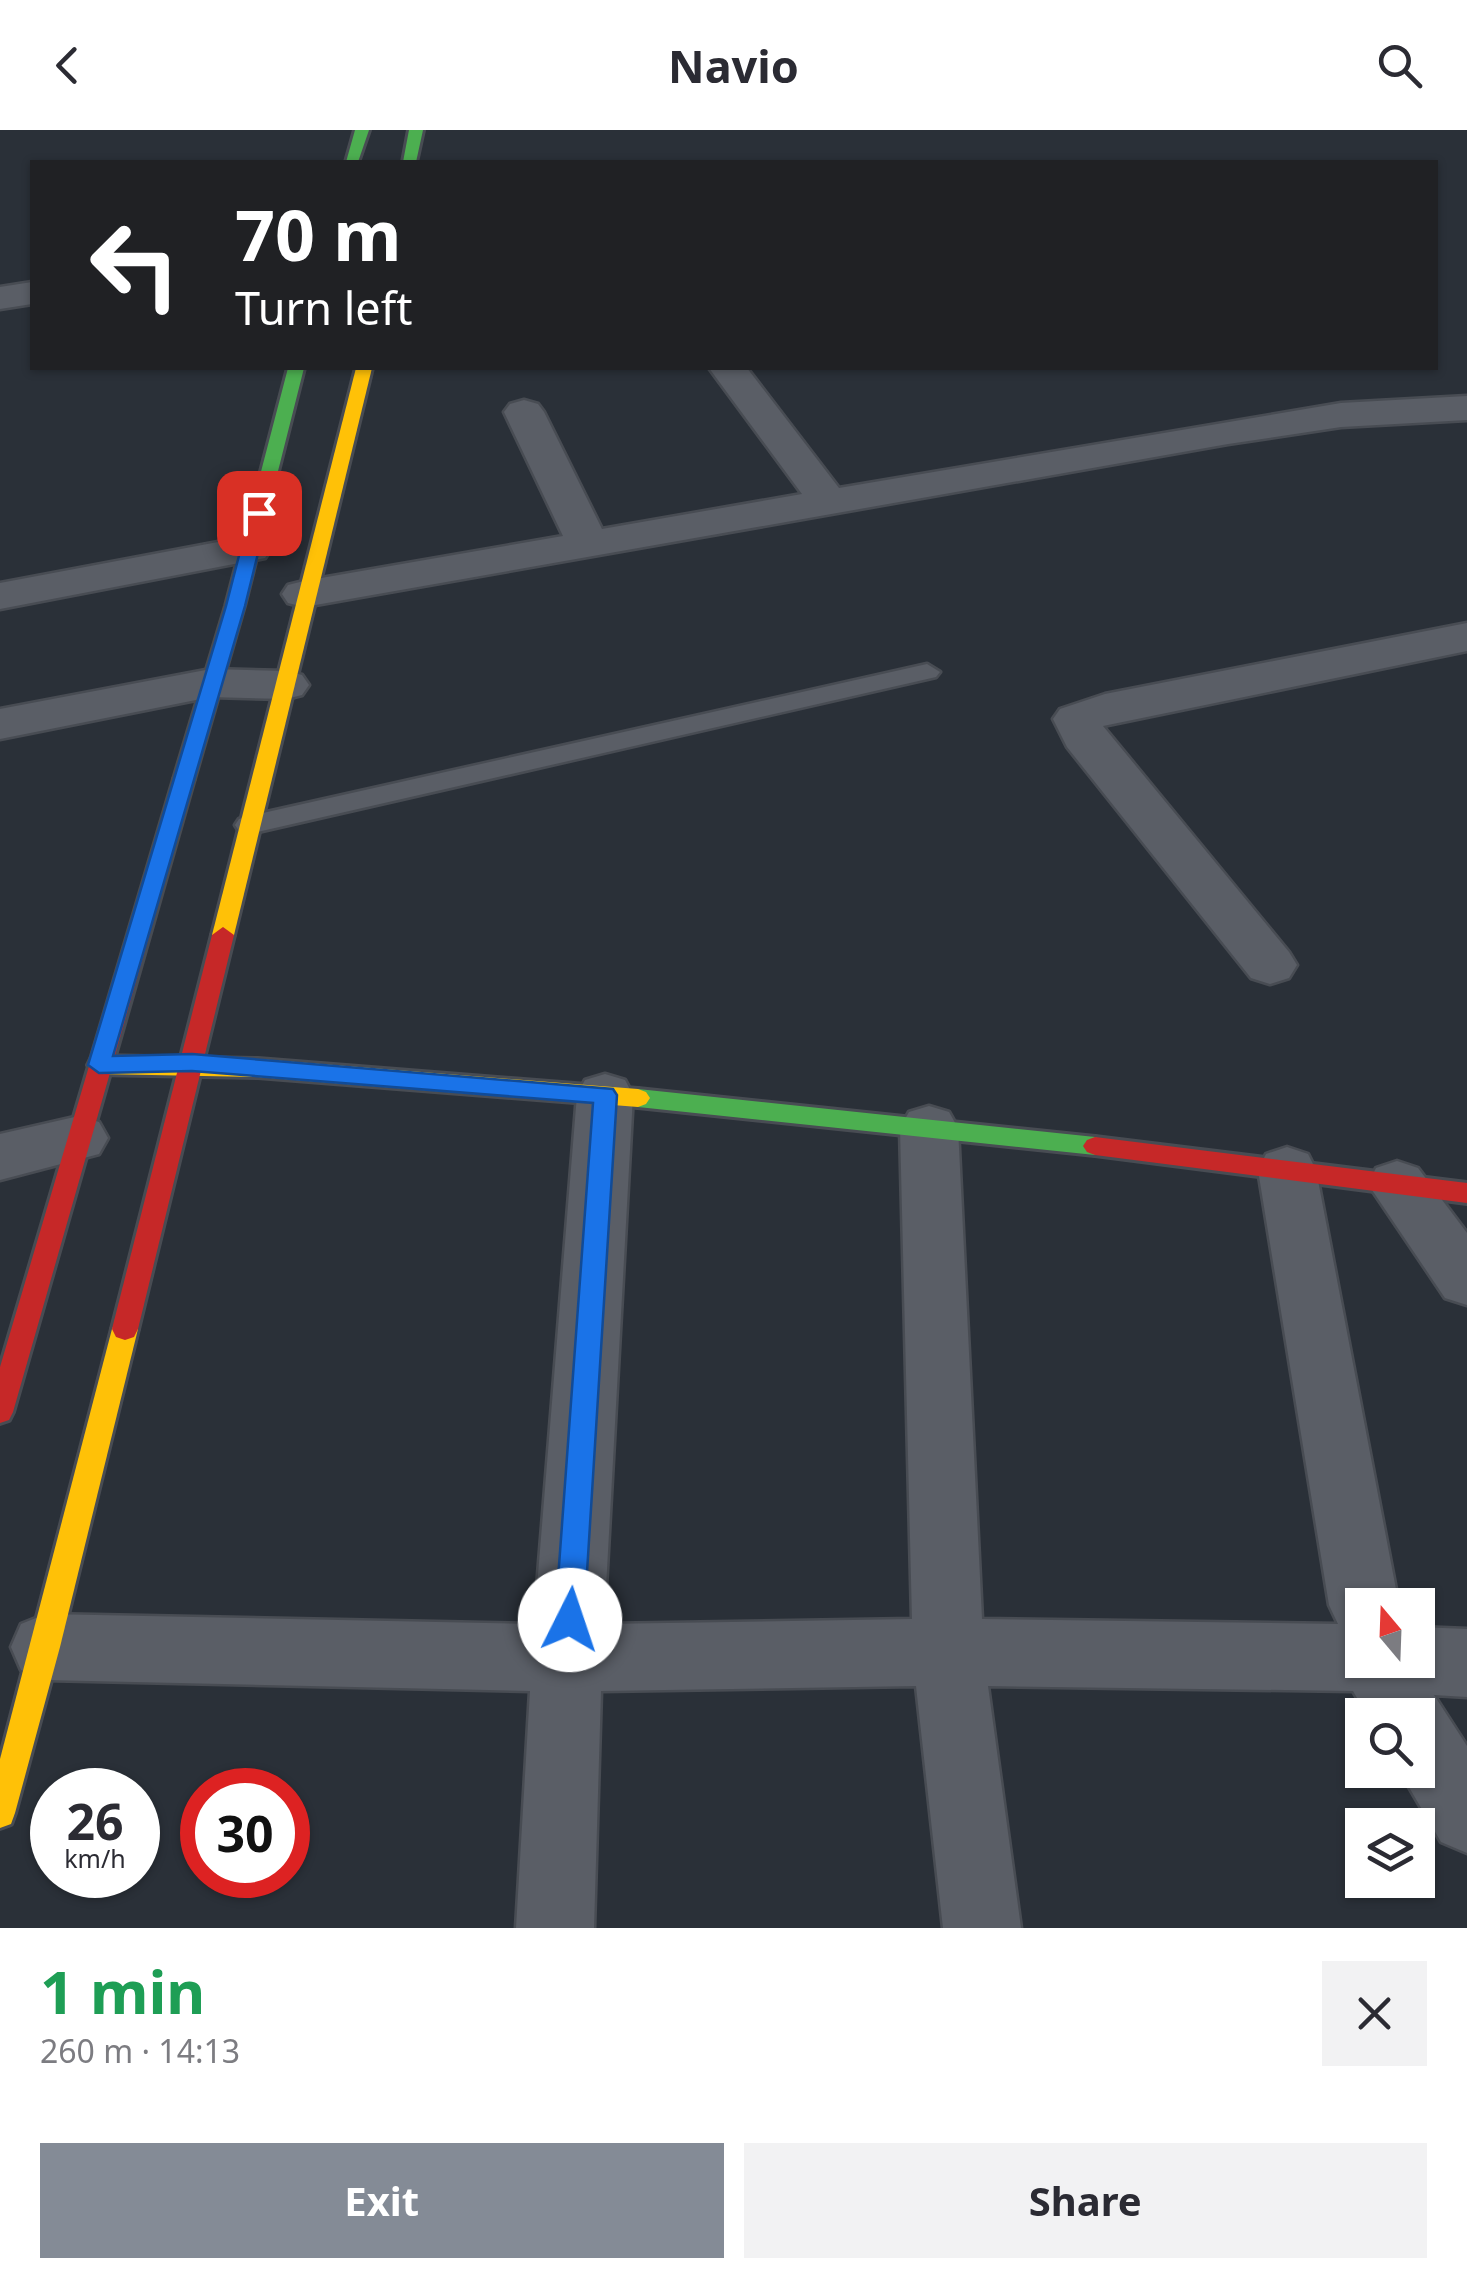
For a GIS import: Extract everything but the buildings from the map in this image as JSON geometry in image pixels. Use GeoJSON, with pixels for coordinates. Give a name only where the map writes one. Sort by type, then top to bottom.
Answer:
{"type":"FeatureCollection","features":[{"type":"Feature","properties":{"kind":"street"},"geometry":{"type":"LineString","coordinates":[[353,160],[362,130]]}},
{"type":"Feature","properties":{"kind":"street"},"geometry":{"type":"LineString","coordinates":[[409,160],[416,130]]}},
{"type":"Feature","properties":{"kind":"street"},"geometry":{"type":"LineString","coordinates":[[0,298],[30,293]]}},
{"type":"Feature","properties":{"kind":"street"},"geometry":{"type":"LineString","coordinates":[[0,1412],[250,550],[295,370]]}},
{"type":"Feature","properties":{"kind":"street"},"geometry":{"type":"LineString","coordinates":[[0,1811],[46,1647],[286,685],[304,594],[363,370]]}},
{"type":"Feature","properties":{"kind":"street"},"geometry":{"type":"LineString","coordinates":[[730,370],[829,502]]}},
{"type":"Feature","properties":{"kind":"street"},"geometry":{"type":"LineString","coordinates":[[304,594],[1285,423],[1342,415],[1467,408]]}},
{"type":"Feature","properties":{"kind":"street"},"geometry":{"type":"LineString","coordinates":[[524,412],[588,544]]}},
{"type":"Feature","properties":{"kind":"street"},"geometry":{"type":"LineString","coordinates":[[0,596],[250,550]]}},
{"type":"Feature","properties":{"kind":"street"},"geometry":{"type":"LineString","coordinates":[[1270,965],[1084,736],[1076,720],[1104,709],[1467,638]]}},
{"type":"Feature","properties":{"kind":"street"},"geometry":{"type":"LineString","coordinates":[[0,724],[210,683],[286,685]]}},
{"type":"Feature","properties":{"kind":"street"},"geometry":{"type":"LineString","coordinates":[[99,1065],[192,1062],[605,1095],[929,1128],[1467,1194]]}},
{"type":"Feature","properties":{"kind":"street"},"geometry":{"type":"LineString","coordinates":[[555,1928],[567,1658],[605,1095]]}},
{"type":"Feature","properties":{"kind":"street"},"geometry":{"type":"LineString","coordinates":[[929,1128],[948,1652],[982,1928]]}},
{"type":"Feature","properties":{"kind":"street"},"geometry":{"type":"LineString","coordinates":[[0,1157],[79,1138]]}},
{"type":"Feature","properties":{"kind":"street"},"geometry":{"type":"LineString","coordinates":[[1287,1170],[1361,1588]]}},
{"type":"Feature","properties":{"kind":"street"},"geometry":{"type":"LineString","coordinates":[[1396,1184],[1467,1280]]}},
{"type":"Feature","properties":{"kind":"street"},"geometry":{"type":"LineString","coordinates":[[46,1647],[567,1658],[948,1652],[1345,1658]]}},
{"type":"Feature","properties":{"kind":"street"},"geometry":{"type":"LineString","coordinates":[[1435,1661],[1467,1662]]}},
{"type":"Feature","properties":{"kind":"street"},"geometry":{"type":"LineString","coordinates":[[1435,1762],[1467,1816]]}},
{"type":"Feature","properties":{"kind":"lane"},"geometry":{"type":"LineString","coordinates":[[250,826],[928,672]]}},
{"type":"Feature","properties":{"kind":"traffic: fast"},"geometry":{"type":"LineString","coordinates":[[353,160],[362,130]]}},
{"type":"Feature","properties":{"kind":"traffic: fast"},"geometry":{"type":"LineString","coordinates":[[409,160],[416,130]]}},
{"type":"Feature","properties":{"kind":"traffic: fast"},"geometry":{"type":"LineString","coordinates":[[184,779],[235,606],[295,370]]}},
{"type":"Feature","properties":{"kind":"traffic: fast"},"geometry":{"type":"LineString","coordinates":[[638,1098],[1095,1146]]}},
{"type":"Feature","properties":{"kind":"traffic: slow"},"geometry":{"type":"LineString","coordinates":[[223,935],[364,370]]}},
{"type":"Feature","properties":{"kind":"traffic: slow"},"geometry":{"type":"LineString","coordinates":[[99,1065],[258,1068],[638,1098]]}},
{"type":"Feature","properties":{"kind":"traffic: slow"},"geometry":{"type":"LineString","coordinates":[[0,1813],[46,1647],[125,1329]]}},
{"type":"Feature","properties":{"kind":"traffic: jam"},"geometry":{"type":"LineString","coordinates":[[0,1412],[184,779]]}},
{"type":"Feature","properties":{"kind":"traffic: jam"},"geometry":{"type":"LineString","coordinates":[[125,1329],[223,935]]}},
{"type":"Feature","properties":{"kind":"traffic: jam"},"geometry":{"type":"LineString","coordinates":[[1095,1146],[1467,1193]]}},
{"type":"Feature","properties":{"kind":"route"},"geometry":{"type":"LineString","coordinates":[[259,513],[236,606],[99,1065],[192,1062],[605,1095],[570,1620]]}}]}
